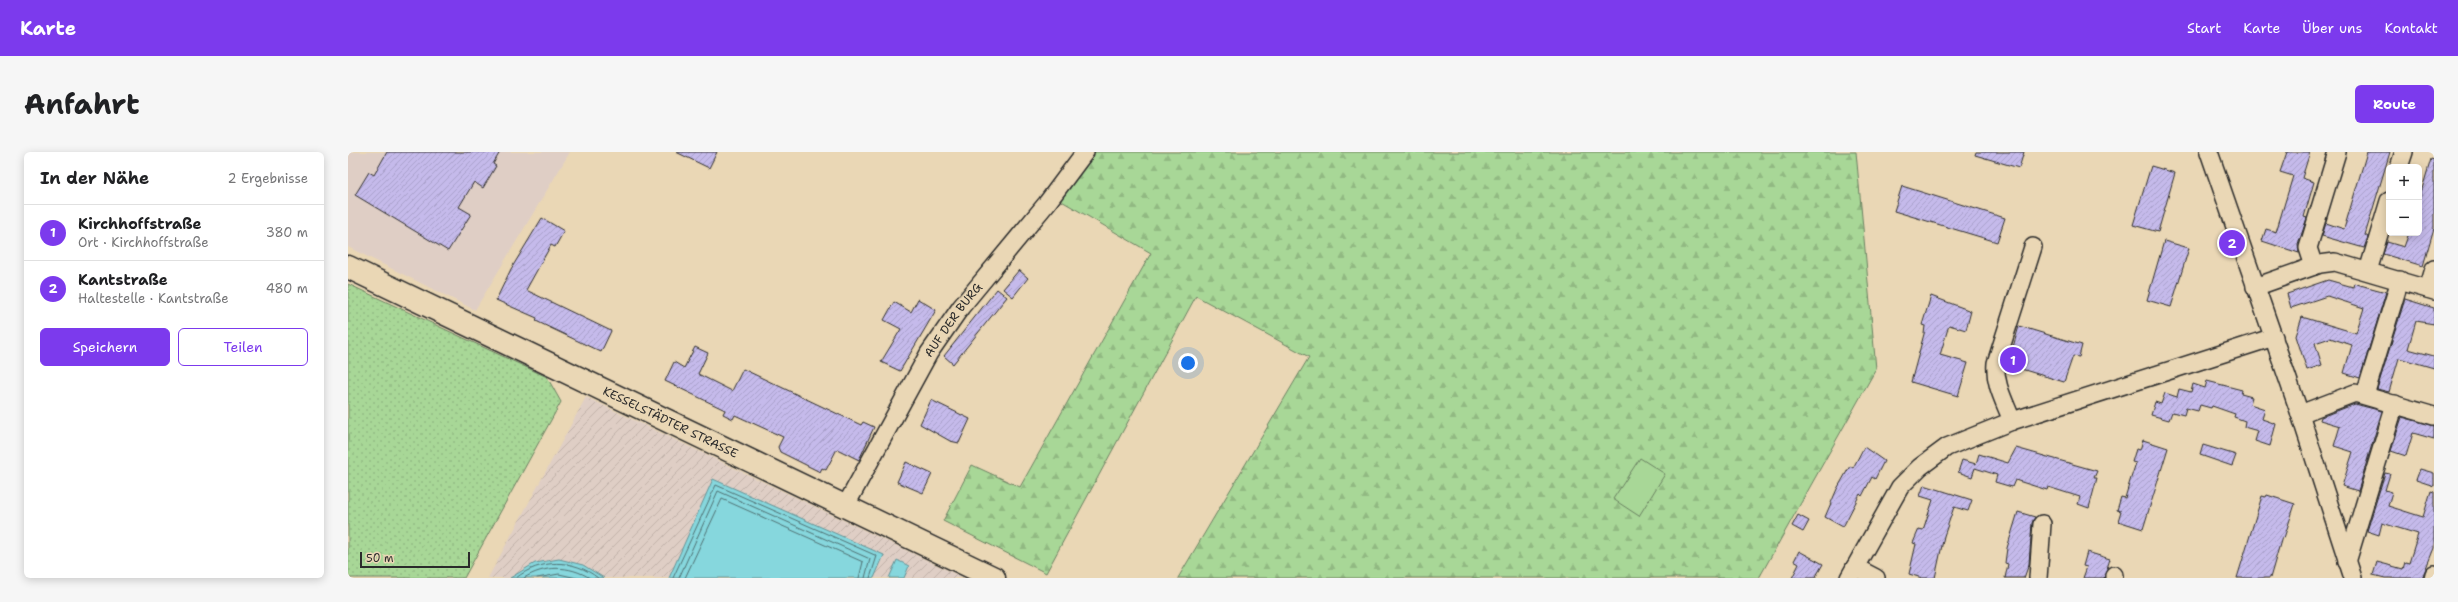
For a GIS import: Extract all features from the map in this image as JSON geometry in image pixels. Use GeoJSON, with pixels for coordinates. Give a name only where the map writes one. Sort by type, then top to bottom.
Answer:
{"type":"FeatureCollection","features":[{"type":"Feature","properties":{"kind":"main road","name":"KESSELSTÄDTER STRASSE"},"geometry":{"type":"LineString","coordinates":[[348,267],[846,505],[994,578]]}},
{"type":"Feature","properties":{"kind":"street","name":"AUF DER BURG"},"geometry":{"type":"LineString","coordinates":[[846,505],[929,353],[961,307],[1047,203],[1085,152]]}},
{"type":"Feature","properties":{"kind":"street"},"geometry":{"type":"LineString","coordinates":[[2209,152],[2255,286],[2274,336],[2353,578]]}},
{"type":"Feature","properties":{"kind":"street"},"geometry":{"type":"LineString","coordinates":[[2314,266],[2308,248],[2337,152]]}},
{"type":"Feature","properties":{"kind":"street"},"geometry":{"type":"LineString","coordinates":[[2400,164],[2404,152]]}},
{"type":"Feature","properties":{"kind":"street"},"geometry":{"type":"LineString","coordinates":[[2368,271],[2386,211]]}},
{"type":"Feature","properties":{"kind":"street"},"geometry":{"type":"LineString","coordinates":[[2012,421],[1998,384],[1996,363],[2033,247]]}},
{"type":"Feature","properties":{"kind":"street"},"geometry":{"type":"LineString","coordinates":[[2255,286],[2314,266],[2335,262],[2431,290],[2434,270]]}},
{"type":"Feature","properties":{"kind":"street"},"geometry":{"type":"LineString","coordinates":[[2365,395],[2400,280]]}},
{"type":"Feature","properties":{"kind":"street"},"geometry":{"type":"LineString","coordinates":[[1876,578],[1852,573],[1894,496],[1920,467],[1947,447],[2012,421],[2274,336]]}},
{"type":"Feature","properties":{"kind":"street"},"geometry":{"type":"LineString","coordinates":[[2300,414],[2355,393],[2434,416]]}},
{"type":"Feature","properties":{"kind":"street"},"geometry":{"type":"LineString","coordinates":[[2347,562],[2395,404]]}},
{"type":"Feature","properties":{"kind":"street"},"geometry":{"type":"LineString","coordinates":[[2038,578],[2042,524]]}},
{"type":"Feature","properties":{"kind":"street"},"geometry":{"type":"LineString","coordinates":[[2433,578],[2434,574]]}},
{"type":"Feature","properties":{"kind":"shaded area"},"geometry":{"type":"Polygon","coordinates":[[[348,152],[570,152],[475,310],[348,247],[348,152]]]}},
{"type":"Feature","properties":{"kind":"shaded area"},"geometry":{"type":"Polygon","coordinates":[[[586,397],[964,578],[488,578],[586,397]]]}},
{"type":"Feature","properties":{"kind":"green space"},"geometry":{"type":"Polygon","coordinates":[[[1085,152],[1856,152],[1876,369],[1759,578],[1178,578],[1309,357],[1196,296],[1046,573],[943,521],[972,465],[1020,487],[1151,253],[1053,196],[1085,152]]]}},
{"type":"Feature","properties":{"kind":"green space"},"geometry":{"type":"Polygon","coordinates":[[[348,284],[547,377],[561,402],[464,578],[348,578],[348,284]]]}},
{"type":"Feature","properties":{"kind":"green space"},"geometry":{"type":"Polygon","coordinates":[[[1640,458],[1665,474],[1639,516],[1613,499],[1640,458]]]}},
{"type":"Feature","properties":{"kind":"water"},"geometry":{"type":"Polygon","coordinates":[[[713,479],[884,555],[874,578],[669,578],[713,479]]]}},
{"type":"Feature","properties":{"kind":"water"},"geometry":{"type":"Polygon","coordinates":[[[559,559],[583,565],[604,578],[510,578],[535,563],[559,559]]]}},
{"type":"Feature","properties":{"kind":"water"},"geometry":{"type":"Polygon","coordinates":[[[897,560],[909,566],[904,578],[889,578],[897,560]]]}},
{"type":"Feature","properties":{"kind":"building"},"geometry":{"type":"Polygon","coordinates":[[[387,152],[500,152],[493,164],[496,166],[483,188],[474,182],[459,207],[471,214],[448,251],[355,195],[369,172],[374,175],[387,152]]]}},
{"type":"Feature","properties":{"kind":"building"},"geometry":{"type":"Polygon","coordinates":[[[676,152],[717,152],[709,168],[676,152]]]}},
{"type":"Feature","properties":{"kind":"building"},"geometry":{"type":"Polygon","coordinates":[[[1976,152],[2024,152],[2019,168],[1975,155],[1976,152]]]}},
{"type":"Feature","properties":{"kind":"building"},"geometry":{"type":"Polygon","coordinates":[[[2287,152],[2310,152],[2302,178],[2314,182],[2304,217],[2307,218],[2298,245],[2299,253],[2262,241],[2266,229],[2276,232],[2293,176],[2280,172],[2287,152]]]}},
{"type":"Feature","properties":{"kind":"building"},"geometry":{"type":"Polygon","coordinates":[[[2367,152],[2390,152],[2365,235],[2368,237],[2364,248],[2322,236],[2326,223],[2344,229],[2367,152]]]}},
{"type":"Feature","properties":{"kind":"building"},"geometry":{"type":"Polygon","coordinates":[[[2431,159],[2434,160],[2434,228],[2423,266],[2383,254],[2387,242],[2404,247],[2408,236],[2422,236],[2422,189],[2431,159]]]}},
{"type":"Feature","properties":{"kind":"building"},"geometry":{"type":"Polygon","coordinates":[[[2151,166],[2175,173],[2158,232],[2133,225],[2151,166]]]}},
{"type":"Feature","properties":{"kind":"building"},"geometry":{"type":"Polygon","coordinates":[[[1902,186],[2005,218],[1997,242],[1894,211],[1902,186]]]}},
{"type":"Feature","properties":{"kind":"building"},"geometry":{"type":"Polygon","coordinates":[[[542,218],[564,231],[555,247],[551,245],[526,290],[611,331],[601,352],[536,321],[537,318],[496,300],[511,269],[542,218]]]}},
{"type":"Feature","properties":{"kind":"building"},"geometry":{"type":"Polygon","coordinates":[[[2164,241],[2189,248],[2171,307],[2147,300],[2164,241]]]}},
{"type":"Feature","properties":{"kind":"building"},"geometry":{"type":"Polygon","coordinates":[[[1019,270],[1028,278],[1013,297],[1003,289],[1019,270]]]}},
{"type":"Feature","properties":{"kind":"building"},"geometry":{"type":"Polygon","coordinates":[[[2328,280],[2353,287],[2354,283],[2386,292],[2360,378],[2344,373],[2352,345],[2330,338],[2315,343],[2322,365],[2307,370],[2296,336],[2302,317],[2356,333],[2364,308],[2327,296],[2291,308],[2287,294],[2328,280]]]}},
{"type":"Feature","properties":{"kind":"building"},"geometry":{"type":"Polygon","coordinates":[[[997,289],[1007,297],[953,364],[944,356],[997,289]]]}},
{"type":"Feature","properties":{"kind":"building"},"geometry":{"type":"Polygon","coordinates":[[[1931,296],[1971,311],[1966,330],[1949,325],[1940,355],[1968,363],[1958,396],[1911,382],[1924,334],[1925,326],[1922,325],[1931,296]]]}},
{"type":"Feature","properties":{"kind":"building"},"geometry":{"type":"Polygon","coordinates":[[[918,299],[936,310],[900,371],[881,362],[901,329],[884,320],[894,302],[911,312],[918,299]]]}},
{"type":"Feature","properties":{"kind":"building"},"geometry":{"type":"Polygon","coordinates":[[[2405,299],[2434,308],[2434,324],[2416,321],[2408,349],[2434,356],[2434,368],[2399,358],[2389,392],[2377,389],[2405,299]]]}},
{"type":"Feature","properties":{"kind":"building"},"geometry":{"type":"Polygon","coordinates":[[[2019,326],[2082,345],[2079,357],[2073,356],[2064,382],[2008,365],[2019,326]]]}},
{"type":"Feature","properties":{"kind":"building"},"geometry":{"type":"Polygon","coordinates":[[[695,347],[708,353],[698,374],[732,391],[743,369],[861,425],[863,422],[874,427],[859,460],[837,449],[826,470],[822,468],[820,472],[780,452],[778,447],[783,437],[735,415],[733,419],[723,414],[725,410],[665,381],[674,362],[684,368],[695,347]]]}},
{"type":"Feature","properties":{"kind":"building"},"geometry":{"type":"Polygon","coordinates":[[[2207,381],[2242,390],[2241,394],[2252,397],[2250,404],[2265,409],[2262,419],[2276,424],[2270,446],[2255,441],[2258,431],[2244,427],[2245,421],[2234,417],[2235,414],[2212,406],[2211,408],[2200,405],[2198,411],[2186,408],[2184,415],[2172,412],[2169,420],[2151,415],[2155,402],[2161,404],[2165,393],[2177,397],[2179,389],[2191,392],[2193,384],[2205,388],[2207,381]]]}},
{"type":"Feature","properties":{"kind":"building"},"geometry":{"type":"Polygon","coordinates":[[[931,400],[970,419],[959,443],[950,441],[920,424],[931,400]]]}},
{"type":"Feature","properties":{"kind":"building"},"geometry":{"type":"Polygon","coordinates":[[[2355,404],[2382,411],[2358,491],[2342,486],[2353,452],[2334,446],[2340,426],[2320,420],[2321,417],[2355,404]]]}},
{"type":"Feature","properties":{"kind":"building"},"geometry":{"type":"Polygon","coordinates":[[[2402,417],[2434,426],[2434,439],[2413,433],[2406,456],[2391,451],[2402,417]]]}},
{"type":"Feature","properties":{"kind":"building"},"geometry":{"type":"Polygon","coordinates":[[[2143,440],[2168,448],[2143,529],[2118,521],[2121,511],[2117,510],[2121,497],[2125,498],[2136,463],[2132,462],[2136,449],[2140,450],[2143,440]]]}},
{"type":"Feature","properties":{"kind":"building"},"geometry":{"type":"Polygon","coordinates":[[[2203,445],[2236,455],[2232,466],[2200,455],[2203,445]]]}},
{"type":"Feature","properties":{"kind":"building"},"geometry":{"type":"Polygon","coordinates":[[[1864,447],[1884,461],[1875,479],[1872,477],[1862,496],[1860,494],[1843,527],[1825,517],[1837,489],[1850,466],[1853,468],[1864,447]]]}},
{"type":"Feature","properties":{"kind":"building"},"geometry":{"type":"Polygon","coordinates":[[[2016,448],[2097,471],[2094,478],[2097,478],[2089,508],[2078,504],[2080,497],[2048,487],[2047,490],[2015,480],[2012,487],[1995,482],[1997,475],[1975,468],[1972,477],[1958,472],[1962,460],[1976,464],[1979,454],[2008,463],[2016,448]]]}},
{"type":"Feature","properties":{"kind":"building"},"geometry":{"type":"Polygon","coordinates":[[[906,462],[932,474],[923,493],[897,482],[906,462]]]}},
{"type":"Feature","properties":{"kind":"building"},"geometry":{"type":"Polygon","coordinates":[[[2420,469],[2434,473],[2434,486],[2416,480],[2420,469]]]}},
{"type":"Feature","properties":{"kind":"building"},"geometry":{"type":"Polygon","coordinates":[[[2385,473],[2390,474],[2385,490],[2392,492],[2388,506],[2423,517],[2431,491],[2434,492],[2434,548],[2422,578],[2385,578],[2373,575],[2377,562],[2403,569],[2405,562],[2409,563],[2418,534],[2382,523],[2379,535],[2367,531],[2385,473]]]}},
{"type":"Feature","properties":{"kind":"building"},"geometry":{"type":"Polygon","coordinates":[[[1924,485],[1972,500],[1968,511],[1954,507],[1944,536],[1935,578],[1922,578],[1909,574],[1916,544],[1913,543],[1919,529],[1923,530],[1933,500],[1920,496],[1924,485]]]}},
{"type":"Feature","properties":{"kind":"building"},"geometry":{"type":"Polygon","coordinates":[[[2267,495],[2295,504],[2284,538],[2282,537],[2270,578],[2237,578],[2262,496],[2266,497],[2267,495]]]}},
{"type":"Feature","properties":{"kind":"building"},"geometry":{"type":"Polygon","coordinates":[[[2018,512],[2035,517],[2032,523],[2029,564],[2024,578],[2005,578],[2008,564],[2005,563],[2007,548],[2018,512]]]}},
{"type":"Feature","properties":{"kind":"building"},"geometry":{"type":"Polygon","coordinates":[[[1798,515],[1809,521],[1803,532],[1792,526],[1798,515]]]}},
{"type":"Feature","properties":{"kind":"building"},"geometry":{"type":"Polygon","coordinates":[[[1799,551],[1823,564],[1815,578],[1792,578],[1799,564],[1794,561],[1799,551]]]}},
{"type":"Feature","properties":{"kind":"building"},"geometry":{"type":"Polygon","coordinates":[[[2087,552],[2110,559],[2104,578],[2083,578],[2087,567],[2083,566],[2087,552]]]}},
{"type":"Feature","properties":{"kind":"place","name":"Kantstraße"},"geometry":{"type":"Point","coordinates":[2232,243]}},
{"type":"Feature","properties":{"kind":"place","name":"Kirchhoffstraße"},"geometry":{"type":"Point","coordinates":[2013,360]}}]}
